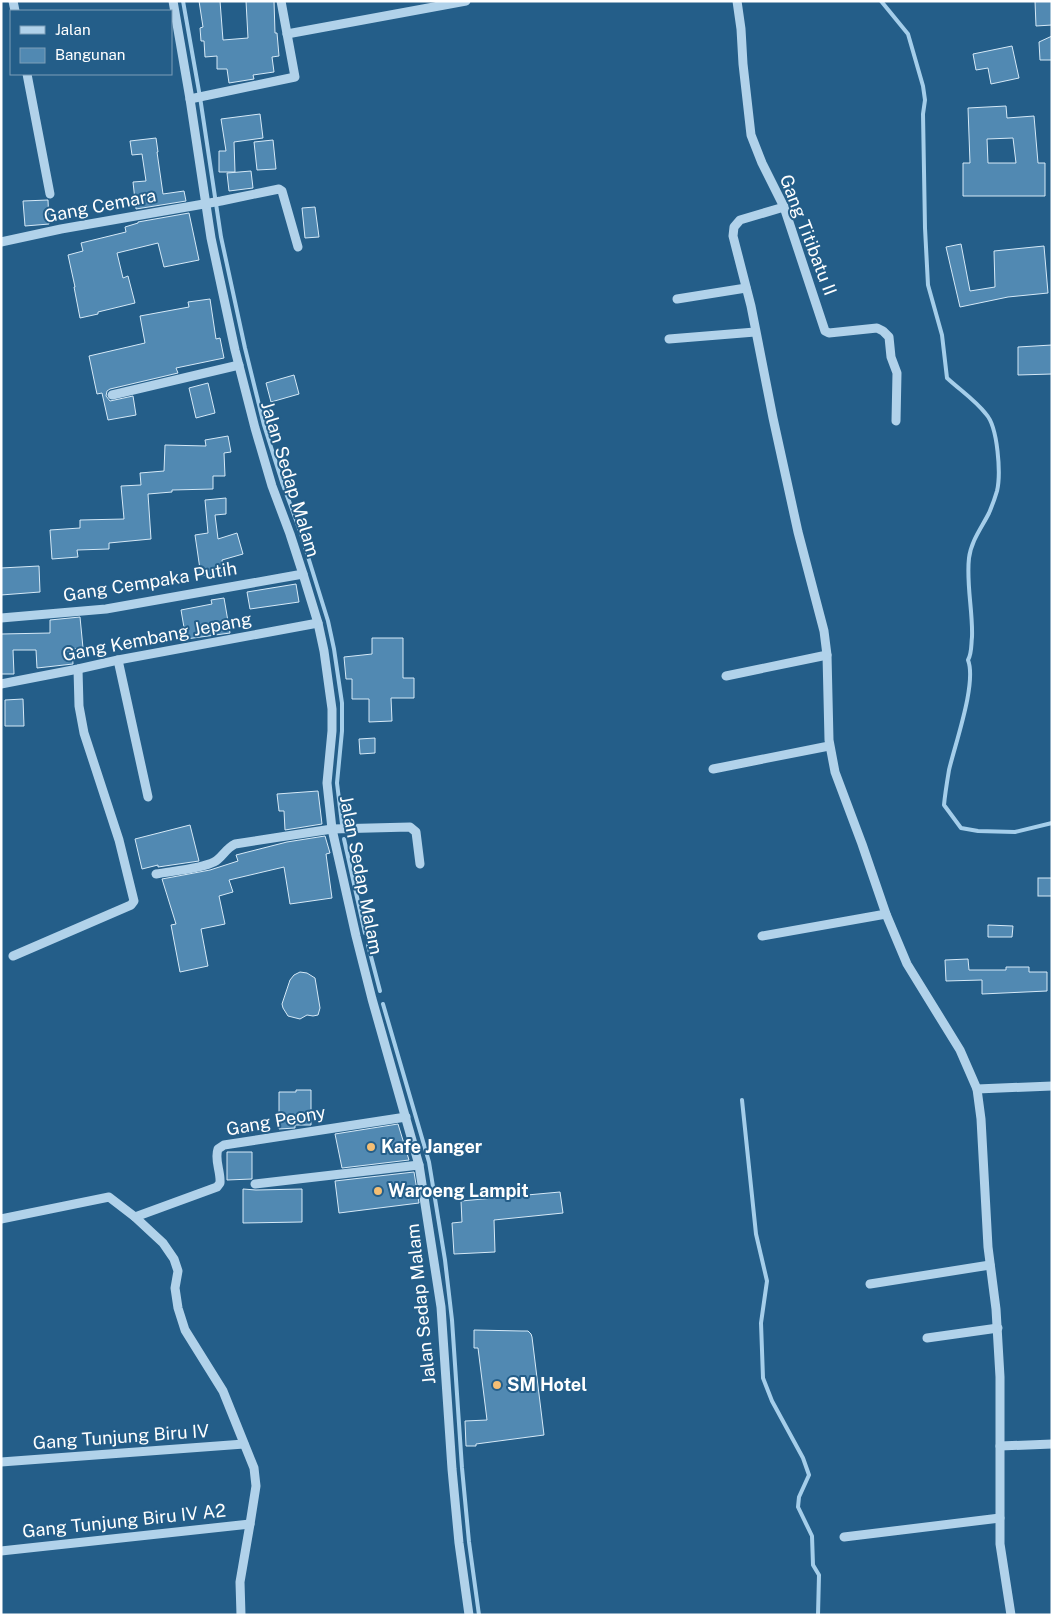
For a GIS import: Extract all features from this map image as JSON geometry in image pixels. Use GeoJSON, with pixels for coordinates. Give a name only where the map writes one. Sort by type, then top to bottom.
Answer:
{"type":"FeatureCollection","features":[{"type":"Feature","properties":{"kind":"street","name":"Jalan Sedap Malam"},"geometry":{"type":"LineString","coordinates":[[173,1],[213,203],[212,246],[239,364],[272,486],[290,534],[318,623],[326,664],[332,709],[327,783],[329,811],[336,829],[365,974],[419,1165],[441,1306],[452,1469],[459,1543],[469,1615]]}},
{"type":"Feature","properties":{"kind":"street"},"geometry":{"type":"LineString","coordinates":[[193,98],[295,77],[281,1]]}},
{"type":"Feature","properties":{"kind":"street"},"geometry":{"type":"LineString","coordinates":[[287,34],[466,1]]}},
{"type":"Feature","properties":{"kind":"street","name":"Gang Titibatu II"},"geometry":{"type":"LineString","coordinates":[[737,1],[751,135],[762,163],[784,207],[825,331],[829,333],[877,328],[889,337],[896,373],[896,421]]}},
{"type":"Feature","properties":{"kind":"street"},"geometry":{"type":"LineString","coordinates":[[27,75],[50,194]]}},
{"type":"Feature","properties":{"kind":"street","name":"Gang Cemara"},"geometry":{"type":"LineString","coordinates":[[1,242],[61,229],[213,203],[279,189],[282,191],[298,247]]}},
{"type":"Feature","properties":{"kind":"street"},"geometry":{"type":"LineString","coordinates":[[784,207],[740,220],[734,227],[733,236],[746,288],[772,418],[798,532],[820,612],[827,654],[830,746],[835,772],[886,914],[907,964],[960,1050],[977,1089],[981,1118],[990,1265],[998,1328],[1001,1552],[1010,1615]]}},
{"type":"Feature","properties":{"kind":"street"},"geometry":{"type":"LineString","coordinates":[[677,299],[746,288]]}},
{"type":"Feature","properties":{"kind":"street"},"geometry":{"type":"LineString","coordinates":[[669,339],[755,332]]}},
{"type":"Feature","properties":{"kind":"street"},"geometry":{"type":"LineString","coordinates":[[112,395],[239,364]]}},
{"type":"Feature","properties":{"kind":"street","name":"Gang Cempaka Putih"},"geometry":{"type":"LineString","coordinates":[[1,618],[106,609],[303,574]]}},
{"type":"Feature","properties":{"kind":"street","name":"Gang Kembang Jepang"},"geometry":{"type":"LineString","coordinates":[[1,684],[318,623]]}},
{"type":"Feature","properties":{"kind":"street"},"geometry":{"type":"LineString","coordinates":[[726,676],[827,654]]}},
{"type":"Feature","properties":{"kind":"street"},"geometry":{"type":"LineString","coordinates":[[118,660],[148,797]]}},
{"type":"Feature","properties":{"kind":"street"},"geometry":{"type":"LineString","coordinates":[[13,956],[131,905],[134,901],[120,840],[84,732],[79,706],[78,669]]}},
{"type":"Feature","properties":{"kind":"street"},"geometry":{"type":"LineString","coordinates":[[713,769],[830,746]]}},
{"type":"Feature","properties":{"kind":"street"},"geometry":{"type":"LineString","coordinates":[[156,874],[208,865],[217,861],[227,848],[235,844],[351,828],[414,828],[420,864]]}},
{"type":"Feature","properties":{"kind":"street"},"geometry":{"type":"LineString","coordinates":[[762,936],[886,914]]}},
{"type":"Feature","properties":{"kind":"street"},"geometry":{"type":"LineString","coordinates":[[977,1089],[1052,1086]]}},
{"type":"Feature","properties":{"kind":"street","name":"Gang Peony"},"geometry":{"type":"LineString","coordinates":[[135,1217],[217,1187],[220,1183],[220,1177],[216,1156],[218,1149],[224,1145],[406,1117]]}},
{"type":"Feature","properties":{"kind":"street"},"geometry":{"type":"LineString","coordinates":[[255,1184],[419,1165]]}},
{"type":"Feature","properties":{"kind":"street","name":"Gang Tunjung Biru IV"},"geometry":{"type":"LineString","coordinates":[[1,1220],[109,1198],[135,1217],[162,1243],[174,1259],[178,1271],[175,1288],[178,1308],[185,1330],[222,1391],[254,1468],[256,1486],[240,1582],[241,1615]]}},
{"type":"Feature","properties":{"kind":"street"},"geometry":{"type":"LineString","coordinates":[[870,1284],[990,1265]]}},
{"type":"Feature","properties":{"kind":"street"},"geometry":{"type":"LineString","coordinates":[[927,1338],[998,1328]]}},
{"type":"Feature","properties":{"kind":"street","name":"Gang Tunjung Biru IV"},"geometry":{"type":"LineString","coordinates":[[1,1462],[244,1444]]}},
{"type":"Feature","properties":{"kind":"street"},"geometry":{"type":"LineString","coordinates":[[1000,1446],[1052,1444]]}},
{"type":"Feature","properties":{"kind":"street"},"geometry":{"type":"LineString","coordinates":[[844,1537],[1000,1518]]}},
{"type":"Feature","properties":{"kind":"street","name":"Gang Tunjung Biru IV A2"},"geometry":{"type":"LineString","coordinates":[[1,1551],[250,1524]]}},
{"type":"Feature","properties":{"kind":"building"},"geometry":{"type":"Polygon","coordinates":[[[199,1],[220,1],[223,40],[248,38],[246,1],[274,1],[275,33],[277,33],[279,56],[272,57],[274,72],[253,75],[254,79],[229,83],[227,69],[217,69],[217,56],[205,57],[204,41],[201,41],[200,28],[203,27],[199,1]]]}},
{"type":"Feature","properties":{"kind":"building"},"geometry":{"type":"Polygon","coordinates":[[[1035,1],[1052,1],[1052,25],[1036,26],[1035,1]]]}},
{"type":"Feature","properties":{"kind":"building"},"geometry":{"type":"Polygon","coordinates":[[[1052,36],[1052,60],[1040,60],[1039,42],[1052,36]]]}},
{"type":"Feature","properties":{"kind":"building"},"geometry":{"type":"Polygon","coordinates":[[[1012,46],[1019,78],[991,84],[988,68],[976,70],[973,54],[1012,46]]]}},
{"type":"Feature","properties":{"kind":"building"},"geometry":{"type":"Polygon","coordinates":[[[1006,106],[1007,118],[1034,116],[1038,163],[1045,163],[1045,196],[963,196],[963,163],[970,163],[968,108],[1006,106]],[[1013,138],[987,139],[988,163],[1016,163],[1013,138]]]}},
{"type":"Feature","properties":{"kind":"building"},"geometry":{"type":"Polygon","coordinates":[[[260,114],[263,138],[234,142],[235,172],[219,172],[219,151],[226,151],[221,119],[260,114]]]}},
{"type":"Feature","properties":{"kind":"building"},"geometry":{"type":"Polygon","coordinates":[[[156,138],[163,194],[184,191],[186,201],[136,209],[133,182],[146,181],[142,154],[132,155],[130,141],[156,138]]]}},
{"type":"Feature","properties":{"kind":"building"},"geometry":{"type":"Polygon","coordinates":[[[273,140],[276,169],[257,170],[254,142],[273,140]]]}},
{"type":"Feature","properties":{"kind":"building"},"geometry":{"type":"Polygon","coordinates":[[[251,171],[253,188],[229,191],[227,173],[251,171]]]}},
{"type":"Feature","properties":{"kind":"building"},"geometry":{"type":"Polygon","coordinates":[[[48,200],[49,224],[25,226],[23,201],[48,200]]]}},
{"type":"Feature","properties":{"kind":"building"},"geometry":{"type":"Polygon","coordinates":[[[315,207],[319,237],[305,238],[302,208],[315,207]]]}},
{"type":"Feature","properties":{"kind":"building"},"geometry":{"type":"Polygon","coordinates":[[[189,213],[199,260],[164,267],[158,243],[117,253],[123,278],[128,276],[135,303],[80,318],[68,255],[83,251],[81,243],[126,232],[125,227],[138,222],[189,213]]]}},
{"type":"Feature","properties":{"kind":"building"},"geometry":{"type":"Polygon","coordinates":[[[961,244],[970,291],[995,287],[994,251],[1044,246],[1048,293],[1008,297],[960,307],[946,247],[961,244]]]}},
{"type":"Feature","properties":{"kind":"building"},"geometry":{"type":"Polygon","coordinates":[[[210,299],[216,339],[220,338],[224,358],[176,368],[178,373],[110,389],[107,391],[106,396],[110,401],[133,396],[136,415],[108,420],[102,393],[97,394],[89,356],[145,343],[140,316],[189,307],[188,302],[210,299]]]}},
{"type":"Feature","properties":{"kind":"building"},"geometry":{"type":"Polygon","coordinates":[[[1052,345],[1052,374],[1018,375],[1018,347],[1052,345]]]}},
{"type":"Feature","properties":{"kind":"building"},"geometry":{"type":"Polygon","coordinates":[[[294,375],[299,394],[271,402],[266,383],[294,375]]]}},
{"type":"Feature","properties":{"kind":"building"},"geometry":{"type":"Polygon","coordinates":[[[208,383],[215,413],[196,418],[189,388],[208,383]]]}},
{"type":"Feature","properties":{"kind":"building"},"geometry":{"type":"Polygon","coordinates":[[[228,436],[231,452],[224,453],[225,476],[213,476],[213,489],[172,490],[172,492],[148,494],[151,539],[109,543],[109,549],[77,550],[78,557],[52,559],[50,530],[80,528],[80,520],[124,519],[121,486],[141,485],[140,473],[164,471],[165,445],[206,446],[205,440],[228,436]]]}},
{"type":"Feature","properties":{"kind":"building"},"geometry":{"type":"Polygon","coordinates":[[[226,498],[226,514],[215,515],[218,539],[237,533],[243,554],[222,560],[224,572],[201,576],[195,535],[208,533],[205,500],[226,498]]]}},
{"type":"Feature","properties":{"kind":"building"},"geometry":{"type":"Polygon","coordinates":[[[39,566],[40,592],[1,595],[1,568],[39,566]]]}},
{"type":"Feature","properties":{"kind":"building"},"geometry":{"type":"Polygon","coordinates":[[[296,584],[299,602],[250,609],[247,592],[296,584]]]}},
{"type":"Feature","properties":{"kind":"building"},"geometry":{"type":"Polygon","coordinates":[[[224,598],[230,633],[186,639],[181,610],[212,604],[211,600],[224,598]]]}},
{"type":"Feature","properties":{"kind":"building"},"geometry":{"type":"Polygon","coordinates":[[[80,617],[83,648],[72,649],[73,664],[37,668],[36,650],[13,650],[14,674],[1,674],[1,634],[50,633],[50,620],[80,617]]]}},
{"type":"Feature","properties":{"kind":"building"},"geometry":{"type":"Polygon","coordinates":[[[372,638],[403,638],[403,678],[414,678],[414,698],[391,698],[392,721],[369,722],[369,699],[352,699],[352,679],[346,679],[344,657],[372,654],[372,638]]]}},
{"type":"Feature","properties":{"kind":"building"},"geometry":{"type":"Polygon","coordinates":[[[23,699],[24,726],[5,726],[5,700],[23,699]]]}},
{"type":"Feature","properties":{"kind":"building"},"geometry":{"type":"Polygon","coordinates":[[[375,738],[375,753],[360,754],[359,739],[375,738]]]}},
{"type":"Feature","properties":{"kind":"building"},"geometry":{"type":"Polygon","coordinates":[[[318,791],[322,824],[285,830],[284,811],[279,811],[277,794],[318,791]]]}},
{"type":"Feature","properties":{"kind":"building"},"geometry":{"type":"Polygon","coordinates":[[[190,825],[199,861],[158,867],[158,865],[142,869],[135,839],[190,825]]]}},
{"type":"Feature","properties":{"kind":"building"},"geometry":{"type":"Polygon","coordinates":[[[325,836],[330,853],[326,854],[332,898],[290,904],[284,867],[229,880],[233,892],[219,896],[225,924],[201,929],[208,966],[180,972],[171,925],[176,924],[162,879],[210,870],[238,861],[236,855],[287,842],[325,836]]]}},
{"type":"Feature","properties":{"kind":"building"},"geometry":{"type":"Polygon","coordinates":[[[1038,878],[1052,878],[1052,896],[1038,896],[1038,878]]]}},
{"type":"Feature","properties":{"kind":"building"},"geometry":{"type":"Polygon","coordinates":[[[988,925],[1013,926],[1012,937],[988,937],[988,925]]]}},
{"type":"Feature","properties":{"kind":"building"},"geometry":{"type":"Polygon","coordinates":[[[968,959],[969,970],[1006,970],[1006,967],[1029,967],[1029,972],[1047,972],[1047,991],[982,994],[982,980],[946,981],[945,960],[968,959]]]}},
{"type":"Feature","properties":{"kind":"building"},"geometry":{"type":"Polygon","coordinates":[[[300,972],[307,973],[315,978],[320,1008],[318,1015],[307,1015],[300,1019],[288,1016],[282,1004],[290,980],[300,972]]]}},
{"type":"Feature","properties":{"kind":"building"},"geometry":{"type":"Polygon","coordinates":[[[296,1090],[311,1090],[311,1125],[295,1125],[295,1128],[279,1129],[279,1092],[296,1092],[296,1090]]]}},
{"type":"Feature","properties":{"kind":"building","name":"Kafe Janger"},"geometry":{"type":"Polygon","coordinates":[[[398,1124],[409,1160],[342,1168],[335,1134],[398,1124]]]}},
{"type":"Feature","properties":{"kind":"building"},"geometry":{"type":"Polygon","coordinates":[[[227,1152],[252,1152],[252,1179],[227,1180],[227,1152]]]}},
{"type":"Feature","properties":{"kind":"building","name":"Waroeng Lampit"},"geometry":{"type":"Polygon","coordinates":[[[414,1172],[419,1203],[339,1213],[335,1181],[414,1172]]]}},
{"type":"Feature","properties":{"kind":"building"},"geometry":{"type":"Polygon","coordinates":[[[243,1189],[302,1189],[302,1222],[243,1223],[243,1189]]]}},
{"type":"Feature","properties":{"kind":"building"},"geometry":{"type":"Polygon","coordinates":[[[560,1192],[563,1213],[494,1220],[495,1252],[454,1254],[452,1223],[462,1222],[461,1201],[560,1192]]]}},
{"type":"Feature","properties":{"kind":"building"},"geometry":{"type":"Polygon","coordinates":[[[474,1330],[528,1331],[531,1334],[544,1435],[466,1446],[465,1421],[487,1420],[478,1348],[474,1348],[474,1330]]]}},
{"type":"Feature","properties":{"kind":"waterway"},"geometry":{"type":"LineString","coordinates":[[183,1],[200,97],[221,237],[245,348],[264,425],[300,531],[328,621],[334,649],[342,703],[342,731],[337,783],[342,824]]}},
{"type":"Feature","properties":{"kind":"waterway"},"geometry":{"type":"LineString","coordinates":[[881,1],[908,34],[923,86],[925,100],[923,114],[928,285],[942,335],[947,378],[986,414],[993,429],[998,451],[996,494],[989,513],[974,540],[969,558],[968,578],[972,627],[971,649],[968,660],[970,683],[968,698],[949,770],[944,805],[961,828],[978,831],[1015,832],[1052,823]]}},
{"type":"Feature","properties":{"kind":"waterway"},"geometry":{"type":"LineString","coordinates":[[344,839],[365,933]]}},
{"type":"Feature","properties":{"kind":"waterway"},"geometry":{"type":"LineString","coordinates":[[368,945],[380,991]]}},
{"type":"Feature","properties":{"kind":"waterway"},"geometry":{"type":"LineString","coordinates":[[383,1004],[429,1162],[445,1260],[452,1320],[469,1542],[479,1615]]}},
{"type":"Feature","properties":{"kind":"waterway"},"geometry":{"type":"LineString","coordinates":[[742,1100],[756,1234],[767,1281],[761,1323],[763,1378],[772,1401],[803,1458],[809,1475],[799,1497],[798,1507],[812,1536],[813,1565],[819,1575],[818,1615]]}},
{"type":"Feature","properties":{"kind":"place","name":"Kafe Janger"},"geometry":{"type":"Point","coordinates":[371,1147]}},
{"type":"Feature","properties":{"kind":"place","name":"Waroeng Lampit"},"geometry":{"type":"Point","coordinates":[378,1191]}},
{"type":"Feature","properties":{"kind":"place","name":"SM Hotel"},"geometry":{"type":"Point","coordinates":[497,1385]}}]}
